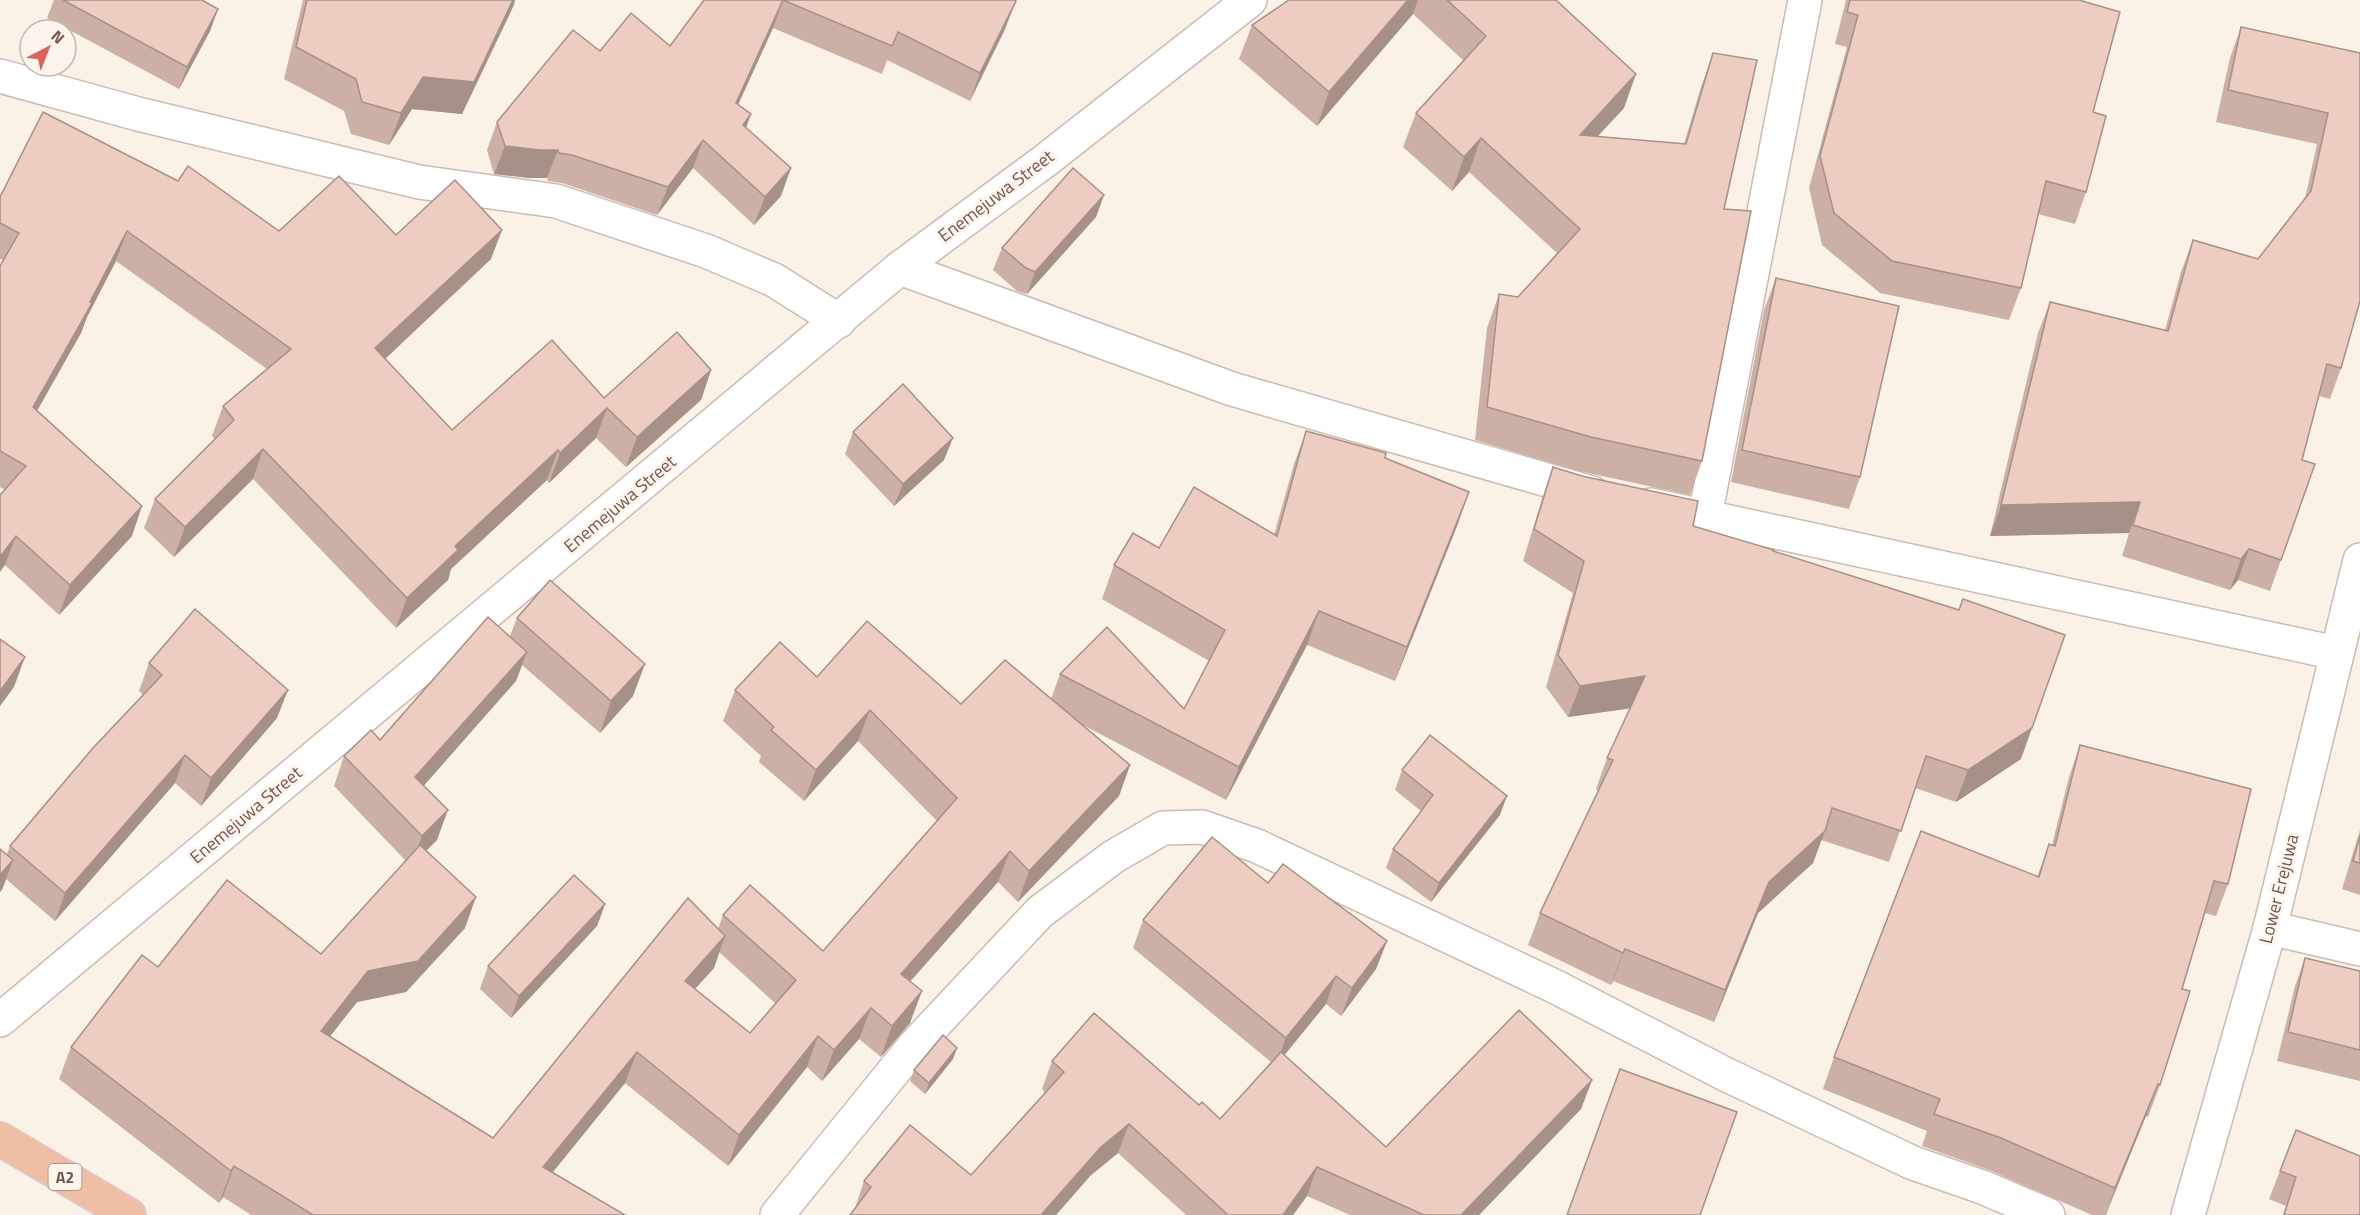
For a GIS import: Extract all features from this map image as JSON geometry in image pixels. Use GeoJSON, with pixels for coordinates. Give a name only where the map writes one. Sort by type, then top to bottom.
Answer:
{"type":"FeatureCollection","features":[{"type":"Feature","properties":{"kind":"highway","name":"A2"},"geometry":{"type":"LineString","coordinates":[[0,1139],[129,1215]]}},
{"type":"Feature","properties":{"kind":"street","name":"Enemejuwa Street"},"geometry":{"type":"LineString","coordinates":[[0,1020],[900,268],[1046,160],[1250,0]]}},
{"type":"Feature","properties":{"kind":"street"},"geometry":{"type":"LineString","coordinates":[[1705,516],[1805,0]]}},
{"type":"Feature","properties":{"kind":"street"},"geometry":{"type":"LineString","coordinates":[[0,76],[138,114],[418,182],[556,201],[706,250],[774,280],[839,321]]}},
{"type":"Feature","properties":{"kind":"street"},"geometry":{"type":"LineString","coordinates":[[900,268],[1232,389],[1574,489],[2336,654]]}},
{"type":"Feature","properties":{"kind":"street","name":"Lower Erejuwa"},"geometry":{"type":"LineString","coordinates":[[2188,1215],[2270,928],[2360,560]]}},
{"type":"Feature","properties":{"kind":"street"},"geometry":{"type":"LineString","coordinates":[[777,1215],[915,1044],[1041,912],[1113,857],[1163,828],[1202,827],[1257,846],[1556,987],[1727,1075],[1913,1163],[1982,1187],[2048,1215]]}},
{"type":"Feature","properties":{"kind":"street"},"geometry":{"type":"LineString","coordinates":[[2270,928],[2360,949]]}},
{"type":"Feature","properties":{"kind":"building"},"geometry":{"type":"Polygon","coordinates":[[[63,0],[202,0],[218,9],[187,67],[63,0]]]}},
{"type":"Feature","properties":{"kind":"building"},"geometry":{"type":"Polygon","coordinates":[[[307,0],[513,0],[474,82],[423,77],[401,113],[362,102],[356,79],[296,47],[307,0]]]}},
{"type":"Feature","properties":{"kind":"building"},"geometry":{"type":"Polygon","coordinates":[[[704,0],[783,0],[736,103],[751,114],[743,125],[791,168],[765,197],[703,140],[668,187],[572,155],[559,153],[558,150],[505,146],[497,122],[573,30],[600,51],[631,13],[670,46],[704,0]]]}},
{"type":"Feature","properties":{"kind":"building"},"geometry":{"type":"Polygon","coordinates":[[[783,0],[1016,1],[980,73],[898,32],[892,46],[783,0]]]}},
{"type":"Feature","properties":{"kind":"building"},"geometry":{"type":"Polygon","coordinates":[[[1289,0],[1408,0],[1329,92],[1252,25],[1289,0]]]}},
{"type":"Feature","properties":{"kind":"building"},"geometry":{"type":"Polygon","coordinates":[[[1447,0],[1556,0],[1636,74],[1580,135],[1686,144],[1713,53],[1757,60],[1724,209],[1751,211],[1702,461],[1591,437],[1487,407],[1499,294],[1518,297],[1580,229],[1481,138],[1464,157],[1416,113],[1486,36],[1447,0]]]}},
{"type":"Feature","properties":{"kind":"building"},"geometry":{"type":"Polygon","coordinates":[[[1850,0],[2079,0],[2120,12],[2093,112],[2106,116],[2086,192],[2046,181],[2021,288],[1892,261],[1834,213],[1820,156],[1858,15],[1847,12],[1850,0]]]}},
{"type":"Feature","properties":{"kind":"building"},"geometry":{"type":"Polygon","coordinates":[[[2241,27],[2360,53],[2360,301],[2341,368],[2327,364],[2302,460],[2315,464],[2281,560],[2249,549],[2241,559],[2133,525],[2140,502],[2001,505],[2050,302],[2168,331],[2193,240],[2258,259],[2311,191],[2328,113],[2228,90],[2241,27]]]}},
{"type":"Feature","properties":{"kind":"building"},"geometry":{"type":"Polygon","coordinates":[[[43,112],[178,181],[188,166],[279,231],[339,176],[396,235],[455,180],[502,230],[375,348],[452,430],[552,340],[604,398],[677,332],[711,370],[637,437],[607,408],[560,453],[558,450],[455,546],[458,550],[407,598],[263,449],[185,527],[155,499],[234,420],[223,406],[291,349],[127,231],[90,302],[92,303],[33,407],[142,506],[70,585],[16,536],[0,557],[0,495],[26,466],[0,451],[0,266],[19,233],[0,223],[0,197],[43,112]]]}},
{"type":"Feature","properties":{"kind":"building"},"geometry":{"type":"Polygon","coordinates":[[[1073,168],[1104,195],[1035,272],[1026,268],[1002,248],[1073,168]]]}},
{"type":"Feature","properties":{"kind":"building"},"geometry":{"type":"Polygon","coordinates":[[[1776,278],[1899,306],[1860,477],[1742,450],[1776,278]]]}},
{"type":"Feature","properties":{"kind":"building"},"geometry":{"type":"Polygon","coordinates":[[[903,384],[953,438],[903,484],[853,432],[903,384]]]}},
{"type":"Feature","properties":{"kind":"building"},"geometry":{"type":"Polygon","coordinates":[[[1306,431],[1386,453],[1385,458],[1469,492],[1407,647],[1319,611],[1239,767],[1060,674],[1107,627],[1184,709],[1225,630],[1114,565],[1133,533],[1159,548],[1194,487],[1277,536],[1306,431]]]}},
{"type":"Feature","properties":{"kind":"building"},"geometry":{"type":"Polygon","coordinates":[[[1553,467],[1582,476],[1698,501],[1693,526],[1959,610],[1963,599],[2065,635],[2032,728],[1968,770],[1926,756],[1901,831],[1832,808],[1825,831],[1769,882],[1725,990],[1625,949],[1623,953],[1540,913],[1613,760],[1607,758],[1645,676],[1580,686],[1558,655],[1584,561],[1534,529],[1553,467]]]}},
{"type":"Feature","properties":{"kind":"building"},"geometry":{"type":"Polygon","coordinates":[[[550,580],[645,664],[611,701],[517,618],[550,580]]]}},
{"type":"Feature","properties":{"kind":"building"},"geometry":{"type":"Polygon","coordinates":[[[195,609],[288,690],[211,778],[185,755],[65,893],[10,846],[93,748],[162,675],[149,663],[195,609]]]}},
{"type":"Feature","properties":{"kind":"building"},"geometry":{"type":"Polygon","coordinates":[[[488,617],[527,652],[415,777],[448,810],[422,836],[344,756],[371,730],[380,740],[488,617]]]}},
{"type":"Feature","properties":{"kind":"building"},"geometry":{"type":"Polygon","coordinates":[[[867,621],[961,704],[1005,660],[1130,765],[1029,871],[1010,851],[901,974],[922,991],[892,1026],[871,1008],[834,1050],[818,1036],[739,1135],[637,1052],[543,1167],[625,1215],[313,1215],[234,1166],[231,1171],[71,1047],[142,955],[158,967],[227,880],[321,954],[420,845],[476,897],[418,961],[368,971],[321,1031],[493,1138],[688,898],[725,936],[685,981],[750,1033],[796,980],[723,915],[750,885],[823,951],[957,798],[870,710],[816,770],[771,730],[774,727],[735,690],[780,642],[817,677],[867,621]]]}},
{"type":"Feature","properties":{"kind":"building"},"geometry":{"type":"Polygon","coordinates":[[[0,639],[25,657],[0,691],[0,639]]]}},
{"type":"Feature","properties":{"kind":"building"},"geometry":{"type":"Polygon","coordinates":[[[1430,735],[1507,796],[1439,883],[1393,849],[1433,795],[1402,770],[1430,735]]]}},
{"type":"Feature","properties":{"kind":"building"},"geometry":{"type":"Polygon","coordinates":[[[2080,745],[2251,789],[2228,884],[2214,881],[2182,989],[2190,991],[2160,1085],[2158,1084],[2115,1188],[2001,1138],[1934,1114],[1940,1099],[1834,1057],[1921,831],[2039,877],[2049,844],[2055,846],[2080,745]]]}},
{"type":"Feature","properties":{"kind":"building"},"geometry":{"type":"Polygon","coordinates":[[[2360,836],[2360,863],[2353,861],[2360,836]]]}},
{"type":"Feature","properties":{"kind":"building"},"geometry":{"type":"Polygon","coordinates":[[[1212,837],[1268,883],[1283,864],[1387,941],[1352,988],[1336,976],[1286,1038],[1143,920],[1212,837]]]}},
{"type":"Feature","properties":{"kind":"building"},"geometry":{"type":"Polygon","coordinates":[[[0,849],[13,860],[0,875],[0,849]]]}},
{"type":"Feature","properties":{"kind":"building"},"geometry":{"type":"Polygon","coordinates":[[[574,875],[605,904],[519,996],[488,966],[574,875]]]}},
{"type":"Feature","properties":{"kind":"building"},"geometry":{"type":"Polygon","coordinates":[[[2305,958],[2360,971],[2360,1050],[2288,1032],[2305,958]]]}},
{"type":"Feature","properties":{"kind":"building"},"geometry":{"type":"Polygon","coordinates":[[[1519,1010],[1592,1080],[1461,1215],[1424,1215],[1317,1167],[1283,1215],[1228,1215],[1129,1124],[1101,1147],[1041,1215],[850,1215],[871,1187],[864,1181],[910,1125],[971,1175],[1064,1072],[1052,1061],[1094,1013],[1199,1105],[1202,1102],[1220,1119],[1281,1052],[1386,1147],[1519,1010]]]}},
{"type":"Feature","properties":{"kind":"building"},"geometry":{"type":"Polygon","coordinates":[[[943,1035],[957,1048],[929,1083],[914,1070],[943,1035]]]}},
{"type":"Feature","properties":{"kind":"building"},"geometry":{"type":"Polygon","coordinates":[[[1620,1069],[1737,1112],[1700,1215],[1567,1215],[1620,1069]]]}},
{"type":"Feature","properties":{"kind":"building"},"geometry":{"type":"Polygon","coordinates":[[[2296,1130],[2360,1156],[2360,1215],[2284,1215],[2296,1177],[2280,1171],[2296,1130]]]}}]}
